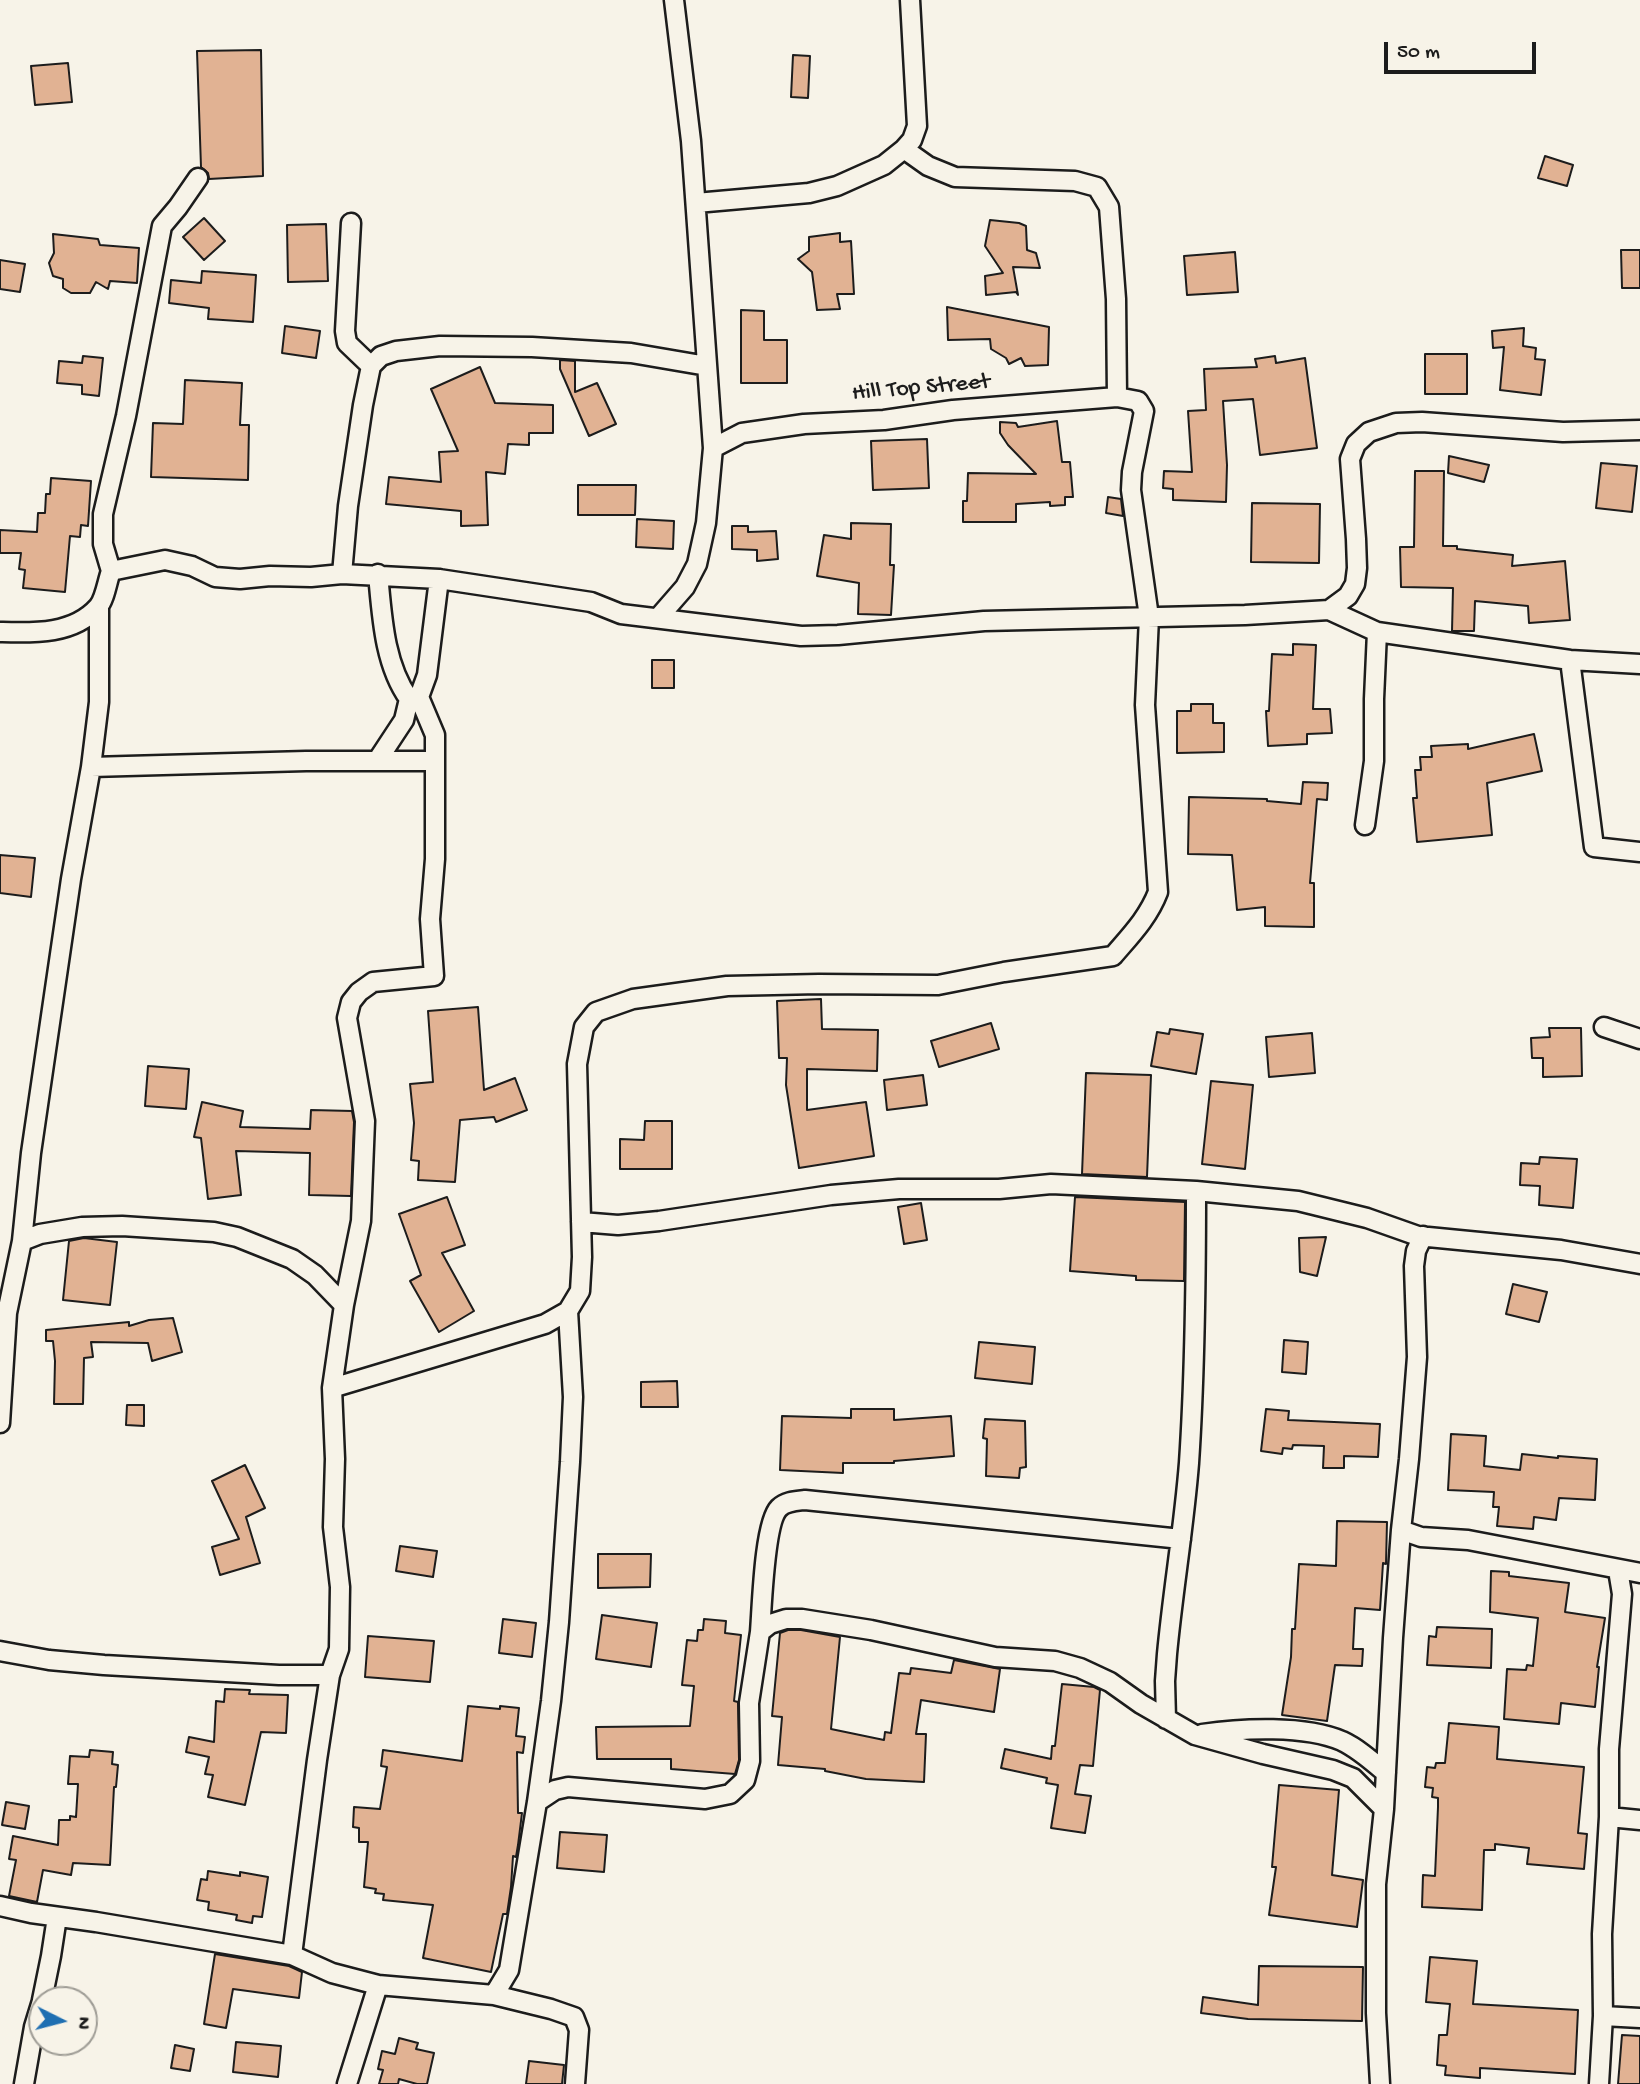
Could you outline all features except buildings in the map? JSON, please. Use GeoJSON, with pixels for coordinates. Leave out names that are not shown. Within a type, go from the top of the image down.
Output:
{"type":"FeatureCollection","features":[{"type":"Feature","properties":{"kind":"street"},"geometry":{"type":"LineString","coordinates":[[658,618],[685,587],[697,564],[706,523],[713,448],[691,141],[674,0]]}},
{"type":"Feature","properties":{"kind":"street"},"geometry":{"type":"LineString","coordinates":[[696,203],[809,193],[837,186],[884,165],[904,149],[918,126],[910,0]]}},
{"type":"Feature","properties":{"kind":"street"},"geometry":{"type":"LineString","coordinates":[[904,149],[928,166],[955,177],[1075,181],[1097,187],[1108,207],[1116,299],[1117,397]]}},
{"type":"Feature","properties":{"kind":"street"},"geometry":{"type":"LineString","coordinates":[[0,1423],[7,1313],[22,1241],[31,1153],[99,702],[99,606],[110,571],[103,544],[103,514],[127,416],[162,226],[198,178]]}},
{"type":"Feature","properties":{"kind":"street"},"geometry":{"type":"LineString","coordinates":[[351,223],[346,343],[371,366]]}},
{"type":"Feature","properties":{"kind":"street"},"geometry":{"type":"LineString","coordinates":[[342,574],[348,506],[363,405],[371,366],[381,356],[396,351],[440,346],[532,347],[631,353],[707,366]]}},
{"type":"Feature","properties":{"kind":"street","name":"Hill Top Street"},"geometry":{"type":"LineString","coordinates":[[713,448],[742,433],[804,424],[884,420],[953,410],[1117,397],[1138,401],[1144,411],[1132,472],[1132,490],[1149,617]]}},
{"type":"Feature","properties":{"kind":"street"},"geometry":{"type":"LineString","coordinates":[[1329,610],[1348,596],[1355,584],[1356,539],[1350,459],[1356,444],[1369,432],[1396,423],[1422,422],[1563,432],[1640,430]]}},
{"type":"Feature","properties":{"kind":"street"},"geometry":{"type":"LineString","coordinates":[[110,571],[165,560],[192,566],[215,577],[228,578],[311,578],[342,574],[378,574],[439,579],[591,602],[621,614],[802,636],[984,621],[1058,621],[1329,610],[1377,632],[1570,660],[1640,664]]}},
{"type":"Feature","properties":{"kind":"street"},"geometry":{"type":"LineString","coordinates":[[292,1955],[330,1675],[339,1648],[340,1587],[333,1527],[335,1459],[332,1388],[344,1305],[361,1221],[365,1121],[347,1018],[351,1002],[373,982],[434,975],[430,919],[435,859],[435,735],[414,698],[398,684],[386,643],[378,574]]}},
{"type":"Feature","properties":{"kind":"street"},"geometry":{"type":"LineString","coordinates":[[377,761],[428,676],[439,579]]}},
{"type":"Feature","properties":{"kind":"street"},"geometry":{"type":"LineString","coordinates":[[685,587],[690,622]]}},
{"type":"Feature","properties":{"kind":"street"},"geometry":{"type":"LineString","coordinates":[[0,632],[43,633],[78,622],[99,606]]}},
{"type":"Feature","properties":{"kind":"street"},"geometry":{"type":"LineString","coordinates":[[332,1388],[545,1324],[568,1311],[580,1291],[578,1064],[584,1027],[596,1012],[633,999],[727,986],[938,985],[1113,956],[1145,919],[1158,892],[1145,705],[1149,617]]}},
{"type":"Feature","properties":{"kind":"street"},"geometry":{"type":"LineString","coordinates":[[1365,825],[1374,761],[1377,632]]}},
{"type":"Feature","properties":{"kind":"street"},"geometry":{"type":"LineString","coordinates":[[1570,660],[1594,847],[1640,852]]}},
{"type":"Feature","properties":{"kind":"street"},"geometry":{"type":"LineString","coordinates":[[91,767],[435,761]]}},
{"type":"Feature","properties":{"kind":"street"},"geometry":{"type":"LineString","coordinates":[[1604,1027],[1640,1039]]}},
{"type":"Feature","properties":{"kind":"street"},"geometry":{"type":"LineString","coordinates":[[581,1222],[618,1225],[659,1221],[831,1195],[899,1189],[999,1189],[1051,1184],[1196,1191],[1298,1201],[1338,1209],[1423,1236],[1561,1250],[1640,1264]]}},
{"type":"Feature","properties":{"kind":"street"},"geometry":{"type":"LineString","coordinates":[[1166,1719],[1167,1654],[1189,1466],[1196,1329],[1196,1191]]}},
{"type":"Feature","properties":{"kind":"street"},"geometry":{"type":"LineString","coordinates":[[22,1241],[40,1234],[82,1227],[122,1226],[214,1232],[237,1237],[292,1259],[315,1275],[344,1305]]}},
{"type":"Feature","properties":{"kind":"street"},"geometry":{"type":"LineString","coordinates":[[1380,2084],[1376,2013],[1376,1884],[1384,1809],[1401,1530],[1417,1357],[1414,1266],[1416,1251],[1423,1236]]}},
{"type":"Feature","properties":{"kind":"street"},"geometry":{"type":"LineString","coordinates":[[494,1995],[509,1970],[551,1701],[559,1622],[573,1397],[568,1311]]}},
{"type":"Feature","properties":{"kind":"street"},"geometry":{"type":"LineString","coordinates":[[537,1802],[555,1790],[568,1787],[705,1799],[730,1794],[745,1780],[750,1761],[749,1703],[760,1632],[771,1525],[779,1508],[789,1502],[805,1500],[1181,1539]]}},
{"type":"Feature","properties":{"kind":"street"},"geometry":{"type":"LineString","coordinates":[[1401,1530],[1421,1536],[1468,1540],[1640,1573]]}},
{"type":"Feature","properties":{"kind":"street"},"geometry":{"type":"LineString","coordinates":[[1599,2084],[1609,1749],[1622,1594],[1618,1570]]}},
{"type":"Feature","properties":{"kind":"street"},"geometry":{"type":"LineString","coordinates":[[760,1632],[770,1624],[786,1619],[803,1619],[871,1629],[995,1657],[1055,1661],[1080,1668],[1110,1682],[1195,1735],[1333,1770],[1353,1778],[1384,1809]]}},
{"type":"Feature","properties":{"kind":"street"},"geometry":{"type":"LineString","coordinates":[[0,1651],[49,1660],[104,1665],[279,1675],[330,1675]]}},
{"type":"Feature","properties":{"kind":"street"},"geometry":{"type":"LineString","coordinates":[[1195,1735],[1246,1730],[1324,1735],[1363,1754],[1386,1773]]}},
{"type":"Feature","properties":{"kind":"street"},"geometry":{"type":"LineString","coordinates":[[1609,1817],[1640,1820]]}},
{"type":"Feature","properties":{"kind":"street"},"geometry":{"type":"LineString","coordinates":[[0,1906],[292,1955],[332,1973],[378,1985],[494,1995],[551,2009],[574,2017],[579,2030],[575,2084]]}},
{"type":"Feature","properties":{"kind":"street"},"geometry":{"type":"LineString","coordinates":[[45,1986],[57,1917]]}},
{"type":"Feature","properties":{"kind":"street"},"geometry":{"type":"LineString","coordinates":[[347,2084],[378,1985]]}},
{"type":"Feature","properties":{"kind":"street"},"geometry":{"type":"LineString","coordinates":[[1603,2016],[1640,2018]]}},
{"type":"Feature","properties":{"kind":"street"},"geometry":{"type":"LineString","coordinates":[[24,2084],[29,2056]]}}]}
